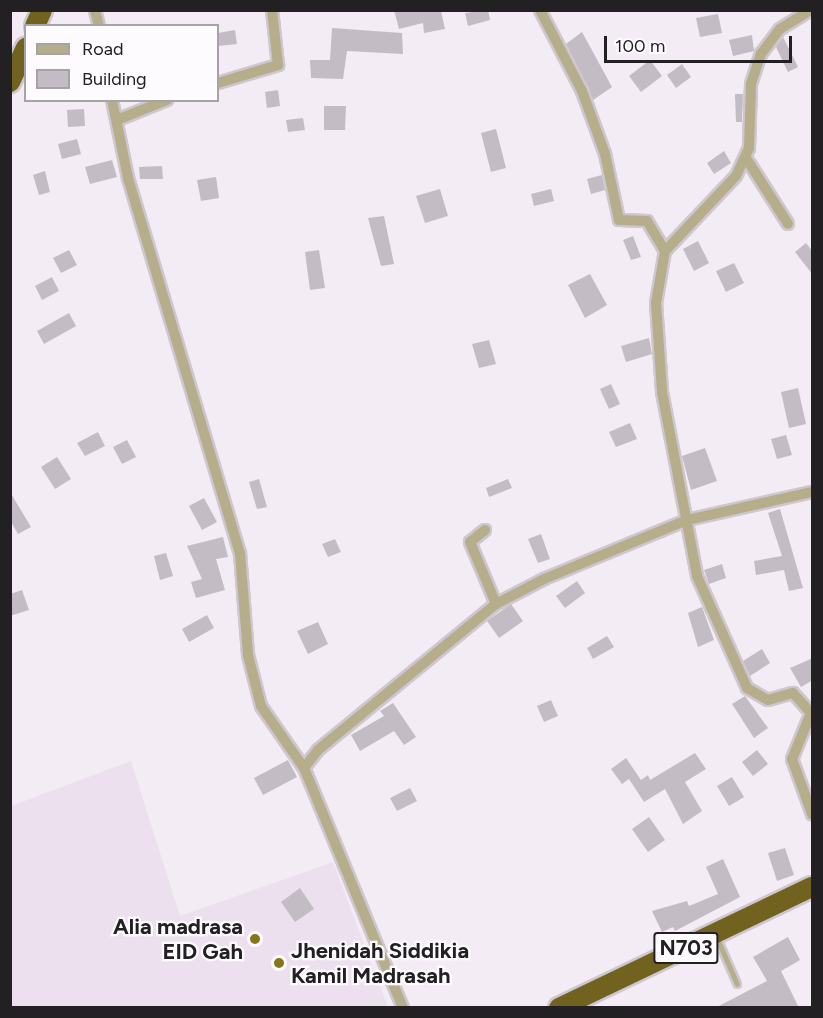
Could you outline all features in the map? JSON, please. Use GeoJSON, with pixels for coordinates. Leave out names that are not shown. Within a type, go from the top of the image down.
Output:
{"type":"FeatureCollection","features":[{"type":"Feature","properties":{"kind":"highway"},"geometry":{"type":"LineString","coordinates":[[36,24],[42,10]]}},
{"type":"Feature","properties":{"kind":"highway"},"geometry":{"type":"LineString","coordinates":[[10,82],[24,52]]}},
{"type":"Feature","properties":{"kind":"highway","name":"N703"},"geometry":{"type":"LineString","coordinates":[[559,1008],[813,887]]}},
{"type":"Feature","properties":{"kind":"street"},"geometry":{"type":"LineString","coordinates":[[219,83],[278,65],[272,10]]}},
{"type":"Feature","properties":{"kind":"street"},"geometry":{"type":"LineString","coordinates":[[540,10],[582,91],[610,169],[619,220],[647,221],[665,251]]}},
{"type":"Feature","properties":{"kind":"street"},"geometry":{"type":"LineString","coordinates":[[811,10],[780,29],[761,54],[752,84],[746,158],[736,176],[665,251],[656,303],[662,392],[697,576],[747,688],[768,700],[793,693],[811,712],[792,759],[813,814]]}},
{"type":"Feature","properties":{"kind":"street"},"geometry":{"type":"LineString","coordinates":[[112,102],[128,178],[240,553],[248,655],[261,706],[304,768],[403,1008]]}},
{"type":"Feature","properties":{"kind":"street"},"geometry":{"type":"LineString","coordinates":[[117,120],[162,102]]}},
{"type":"Feature","properties":{"kind":"street"},"geometry":{"type":"LineString","coordinates":[[746,158],[788,224]]}},
{"type":"Feature","properties":{"kind":"street"},"geometry":{"type":"LineString","coordinates":[[304,768],[336,732],[496,604],[687,520],[813,492]]}},
{"type":"Feature","properties":{"kind":"street"},"geometry":{"type":"LineString","coordinates":[[485,530],[470,542],[496,604]]}},
{"type":"Feature","properties":{"kind":"lane"},"geometry":{"type":"LineString","coordinates":[[715,934],[737,984]]}},
{"type":"Feature","properties":{"kind":"shaded area"},"geometry":{"type":"Polygon","coordinates":[[[131,761],[180,916],[333,862],[388,1007],[11,1008],[11,806],[131,761]]]}},
{"type":"Feature","properties":{"kind":"building"},"geometry":{"type":"Polygon","coordinates":[[[394,10],[441,11],[445,29],[424,33],[423,23],[399,29],[394,10]]]}},
{"type":"Feature","properties":{"kind":"building"},"geometry":{"type":"Polygon","coordinates":[[[488,10],[490,20],[468,26],[465,13],[488,10]]]}},
{"type":"Feature","properties":{"kind":"building"},"geometry":{"type":"Polygon","coordinates":[[[718,14],[722,33],[700,37],[696,18],[718,14]]]}},
{"type":"Feature","properties":{"kind":"building"},"geometry":{"type":"Polygon","coordinates":[[[332,28],[402,33],[403,54],[347,51],[343,79],[311,78],[310,60],[330,60],[332,28]]]}},
{"type":"Feature","properties":{"kind":"building"},"geometry":{"type":"Polygon","coordinates":[[[235,30],[237,44],[219,46],[219,33],[235,30]]]}},
{"type":"Feature","properties":{"kind":"building"},"geometry":{"type":"Polygon","coordinates":[[[582,32],[612,87],[593,100],[566,44],[582,32]]]}},
{"type":"Feature","properties":{"kind":"building"},"geometry":{"type":"Polygon","coordinates":[[[752,35],[754,51],[733,56],[729,40],[752,35]]]}},
{"type":"Feature","properties":{"kind":"building"},"geometry":{"type":"Polygon","coordinates":[[[783,37],[798,67],[788,72],[776,47],[783,37]]]}},
{"type":"Feature","properties":{"kind":"building"},"geometry":{"type":"Polygon","coordinates":[[[650,60],[662,76],[641,92],[629,76],[650,60]]]}},
{"type":"Feature","properties":{"kind":"building"},"geometry":{"type":"Polygon","coordinates":[[[682,64],[691,77],[676,88],[667,75],[682,64]]]}},
{"type":"Feature","properties":{"kind":"building"},"geometry":{"type":"Polygon","coordinates":[[[278,90],[280,106],[267,108],[265,92],[278,90]]]}},
{"type":"Feature","properties":{"kind":"building"},"geometry":{"type":"Polygon","coordinates":[[[735,94],[743,94],[742,122],[736,122],[735,94]]]}},
{"type":"Feature","properties":{"kind":"building"},"geometry":{"type":"Polygon","coordinates":[[[324,106],[346,106],[345,130],[324,130],[324,106]]]}},
{"type":"Feature","properties":{"kind":"building"},"geometry":{"type":"Polygon","coordinates":[[[84,109],[85,126],[68,127],[67,110],[84,109]]]}},
{"type":"Feature","properties":{"kind":"building"},"geometry":{"type":"Polygon","coordinates":[[[303,118],[305,130],[288,132],[286,120],[303,118]]]}},
{"type":"Feature","properties":{"kind":"building"},"geometry":{"type":"Polygon","coordinates":[[[496,129],[506,168],[491,172],[481,133],[496,129]]]}},
{"type":"Feature","properties":{"kind":"building"},"geometry":{"type":"Polygon","coordinates":[[[77,139],[81,154],[62,159],[58,144],[77,139]]]}},
{"type":"Feature","properties":{"kind":"building"},"geometry":{"type":"Polygon","coordinates":[[[724,151],[731,163],[714,174],[707,163],[724,151]]]}},
{"type":"Feature","properties":{"kind":"building"},"geometry":{"type":"Polygon","coordinates":[[[112,160],[117,177],[90,184],[85,167],[112,160]]]}},
{"type":"Feature","properties":{"kind":"building"},"geometry":{"type":"Polygon","coordinates":[[[162,166],[163,179],[140,179],[139,167],[162,166]]]}},
{"type":"Feature","properties":{"kind":"building"},"geometry":{"type":"Polygon","coordinates":[[[45,171],[50,192],[39,195],[33,175],[45,171]]]}},
{"type":"Feature","properties":{"kind":"building"},"geometry":{"type":"Polygon","coordinates":[[[602,175],[605,190],[591,194],[587,179],[602,175]]]}},
{"type":"Feature","properties":{"kind":"building"},"geometry":{"type":"Polygon","coordinates":[[[216,177],[219,198],[201,201],[197,180],[216,177]]]}},
{"type":"Feature","properties":{"kind":"building"},"geometry":{"type":"Polygon","coordinates":[[[440,189],[448,216],[425,223],[416,196],[440,189]]]}},
{"type":"Feature","properties":{"kind":"building"},"geometry":{"type":"Polygon","coordinates":[[[551,189],[554,201],[534,206],[531,194],[551,189]]]}},
{"type":"Feature","properties":{"kind":"building"},"geometry":{"type":"Polygon","coordinates":[[[384,216],[394,264],[381,266],[368,218],[384,216]]]}},
{"type":"Feature","properties":{"kind":"building"},"geometry":{"type":"Polygon","coordinates":[[[633,236],[641,257],[631,260],[623,240],[633,236]]]}},
{"type":"Feature","properties":{"kind":"building"},"geometry":{"type":"Polygon","coordinates":[[[698,241],[709,263],[694,271],[683,249],[698,241]]]}},
{"type":"Feature","properties":{"kind":"building"},"geometry":{"type":"Polygon","coordinates":[[[806,243],[813,252],[813,275],[795,252],[806,243]]]}},
{"type":"Feature","properties":{"kind":"building"},"geometry":{"type":"Polygon","coordinates":[[[69,250],[77,265],[61,273],[53,258],[69,250]]]}},
{"type":"Feature","properties":{"kind":"building"},"geometry":{"type":"Polygon","coordinates":[[[319,250],[325,288],[310,290],[305,252],[319,250]]]}},
{"type":"Feature","properties":{"kind":"building"},"geometry":{"type":"Polygon","coordinates":[[[734,263],[744,283],[726,292],[716,271],[734,263]]]}},
{"type":"Feature","properties":{"kind":"building"},"geometry":{"type":"Polygon","coordinates":[[[590,274],[607,305],[585,318],[568,285],[590,274]]]}},
{"type":"Feature","properties":{"kind":"building"},"geometry":{"type":"Polygon","coordinates":[[[52,277],[59,291],[42,300],[35,286],[52,277]]]}},
{"type":"Feature","properties":{"kind":"building"},"geometry":{"type":"Polygon","coordinates":[[[69,313],[76,326],[44,344],[37,331],[69,313]]]}},
{"type":"Feature","properties":{"kind":"building"},"geometry":{"type":"Polygon","coordinates":[[[649,338],[652,354],[626,362],[621,346],[649,338]]]}},
{"type":"Feature","properties":{"kind":"building"},"geometry":{"type":"Polygon","coordinates":[[[489,340],[496,364],[479,368],[472,344],[489,340]]]}},
{"type":"Feature","properties":{"kind":"building"},"geometry":{"type":"Polygon","coordinates":[[[611,384],[620,404],[609,409],[600,389],[611,384]]]}},
{"type":"Feature","properties":{"kind":"building"},"geometry":{"type":"Polygon","coordinates":[[[798,388],[806,424],[789,428],[781,392],[798,388]]]}},
{"type":"Feature","properties":{"kind":"building"},"geometry":{"type":"Polygon","coordinates":[[[630,423],[637,439],[616,447],[609,432],[630,423]]]}},
{"type":"Feature","properties":{"kind":"building"},"geometry":{"type":"Polygon","coordinates":[[[98,432],[105,446],[85,456],[77,443],[98,432]]]}},
{"type":"Feature","properties":{"kind":"building"},"geometry":{"type":"Polygon","coordinates":[[[786,435],[792,455],[777,459],[771,439],[786,435]]]}},
{"type":"Feature","properties":{"kind":"building"},"geometry":{"type":"Polygon","coordinates":[[[127,440],[136,457],[122,464],[113,447],[127,440]]]}},
{"type":"Feature","properties":{"kind":"building"},"geometry":{"type":"Polygon","coordinates":[[[705,448],[717,481],[691,490],[682,456],[705,448]]]}},
{"type":"Feature","properties":{"kind":"building"},"geometry":{"type":"Polygon","coordinates":[[[57,457],[71,479],[55,489],[41,467],[57,457]]]}},
{"type":"Feature","properties":{"kind":"building"},"geometry":{"type":"Polygon","coordinates":[[[259,479],[267,507],[257,509],[249,482],[259,479]]]}},
{"type":"Feature","properties":{"kind":"building"},"geometry":{"type":"Polygon","coordinates":[[[508,479],[512,488],[489,497],[486,488],[508,479]]]}},
{"type":"Feature","properties":{"kind":"building"},"geometry":{"type":"Polygon","coordinates":[[[10,492],[31,527],[18,534],[10,520],[10,492]]]}},
{"type":"Feature","properties":{"kind":"building"},"geometry":{"type":"Polygon","coordinates":[[[204,498],[217,522],[202,530],[189,506],[204,498]]]}},
{"type":"Feature","properties":{"kind":"building"},"geometry":{"type":"Polygon","coordinates":[[[780,509],[803,588],[789,591],[784,570],[756,575],[754,561],[782,556],[768,513],[780,509]]]}},
{"type":"Feature","properties":{"kind":"building"},"geometry":{"type":"Polygon","coordinates":[[[541,534],[550,559],[538,563],[528,539],[541,534]]]}},
{"type":"Feature","properties":{"kind":"building"},"geometry":{"type":"Polygon","coordinates":[[[223,537],[228,557],[216,559],[225,590],[196,598],[191,582],[202,579],[187,546],[223,537]]]}},
{"type":"Feature","properties":{"kind":"building"},"geometry":{"type":"Polygon","coordinates":[[[335,539],[341,552],[328,557],[322,544],[335,539]]]}},
{"type":"Feature","properties":{"kind":"building"},"geometry":{"type":"Polygon","coordinates":[[[166,553],[173,576],[160,580],[154,556],[166,553]]]}},
{"type":"Feature","properties":{"kind":"building"},"geometry":{"type":"Polygon","coordinates":[[[722,564],[726,578],[709,584],[704,570],[722,564]]]}},
{"type":"Feature","properties":{"kind":"building"},"geometry":{"type":"Polygon","coordinates":[[[577,581],[585,593],[565,608],[556,596],[577,581]]]}},
{"type":"Feature","properties":{"kind":"building"},"geometry":{"type":"Polygon","coordinates":[[[22,590],[29,610],[10,616],[10,594],[22,590]]]}},
{"type":"Feature","properties":{"kind":"building"},"geometry":{"type":"Polygon","coordinates":[[[511,604],[523,621],[499,638],[487,621],[511,604]]]}},
{"type":"Feature","properties":{"kind":"building"},"geometry":{"type":"Polygon","coordinates":[[[702,607],[714,640],[698,647],[688,613],[702,607]]]}},
{"type":"Feature","properties":{"kind":"building"},"geometry":{"type":"Polygon","coordinates":[[[207,615],[214,628],[189,642],[182,629],[207,615]]]}},
{"type":"Feature","properties":{"kind":"building"},"geometry":{"type":"Polygon","coordinates":[[[318,622],[328,644],[308,654],[297,631],[318,622]]]}},
{"type":"Feature","properties":{"kind":"building"},"geometry":{"type":"Polygon","coordinates":[[[607,636],[614,647],[593,659],[587,648],[607,636]]]}},
{"type":"Feature","properties":{"kind":"building"},"geometry":{"type":"Polygon","coordinates":[[[762,649],[770,663],[750,676],[743,661],[762,649]]]}},
{"type":"Feature","properties":{"kind":"building"},"geometry":{"type":"Polygon","coordinates":[[[813,658],[813,680],[801,687],[790,668],[813,658]]]}},
{"type":"Feature","properties":{"kind":"building"},"geometry":{"type":"Polygon","coordinates":[[[745,696],[768,728],[754,738],[732,704],[745,696]]]}},
{"type":"Feature","properties":{"kind":"building"},"geometry":{"type":"Polygon","coordinates":[[[551,700],[558,716],[544,722],[537,706],[551,700]]]}},
{"type":"Feature","properties":{"kind":"building"},"geometry":{"type":"Polygon","coordinates":[[[393,703],[416,737],[404,745],[394,731],[360,751],[351,735],[384,716],[380,711],[393,703]]]}},
{"type":"Feature","properties":{"kind":"building"},"geometry":{"type":"Polygon","coordinates":[[[757,750],[768,764],[753,776],[742,762],[757,750]]]}},
{"type":"Feature","properties":{"kind":"building"},"geometry":{"type":"Polygon","coordinates":[[[695,753],[706,769],[685,782],[702,811],[683,824],[665,789],[644,802],[629,779],[622,784],[611,769],[626,758],[641,780],[648,775],[650,780],[695,753]]]}},
{"type":"Feature","properties":{"kind":"building"},"geometry":{"type":"Polygon","coordinates":[[[288,760],[297,777],[263,795],[254,778],[288,760]]]}},
{"type":"Feature","properties":{"kind":"building"},"geometry":{"type":"Polygon","coordinates":[[[732,777],[744,797],[729,806],[717,786],[732,777]]]}},
{"type":"Feature","properties":{"kind":"building"},"geometry":{"type":"Polygon","coordinates":[[[410,788],[417,801],[397,811],[390,798],[410,788]]]}},
{"type":"Feature","properties":{"kind":"building"},"geometry":{"type":"Polygon","coordinates":[[[649,817],[665,840],[648,852],[632,829],[649,817]]]}},
{"type":"Feature","properties":{"kind":"building"},"geometry":{"type":"Polygon","coordinates":[[[785,848],[794,875],[777,881],[768,853],[785,848]]]}},
{"type":"Feature","properties":{"kind":"building"},"geometry":{"type":"Polygon","coordinates":[[[723,859],[740,897],[675,931],[673,927],[662,932],[652,911],[687,901],[689,906],[718,894],[706,867],[723,859]]]}},
{"type":"Feature","properties":{"kind":"building"},"geometry":{"type":"Polygon","coordinates":[[[300,888],[314,909],[295,922],[281,902],[300,888]]]}},
{"type":"Feature","properties":{"kind":"building"},"geometry":{"type":"Polygon","coordinates":[[[788,937],[800,960],[781,971],[799,1008],[715,1008],[767,981],[753,957],[788,937]]]}},
{"type":"Feature","properties":{"kind":"place","name":"Alia madrasa EID Gah"},"geometry":{"type":"Point","coordinates":[255,939]}},
{"type":"Feature","properties":{"kind":"place","name":"Jhenidah Siddikia Kamil Madrasah"},"geometry":{"type":"Point","coordinates":[279,963]}}]}
